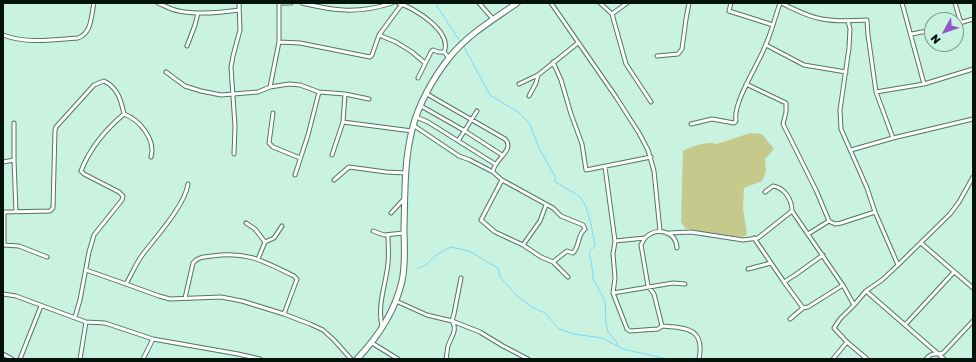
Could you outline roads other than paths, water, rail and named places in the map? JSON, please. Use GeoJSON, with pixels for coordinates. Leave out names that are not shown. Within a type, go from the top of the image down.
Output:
{"type":"FeatureCollection","features":[{"type":"Feature","properties":{"kind":"main road"},"geometry":{"type":"LineString","coordinates":[[357,359],[372,343],[382,328],[396,301],[402,280],[404,263],[406,173],[412,131],[420,106],[449,58],[459,47],[493,19],[517,3]]}},
{"type":"Feature","properties":{"kind":"street"},"geometry":{"type":"LineString","coordinates":[[3,35],[14,39],[38,41],[78,38],[86,34],[89,29],[94,3]]}},
{"type":"Feature","properties":{"kind":"street"},"geometry":{"type":"LineString","coordinates":[[158,3],[178,11],[198,13],[214,14],[239,10]]}},
{"type":"Feature","properties":{"kind":"street"},"geometry":{"type":"LineString","coordinates":[[234,154],[235,126],[231,67],[240,30],[239,3]]}},
{"type":"Feature","properties":{"kind":"street"},"geometry":{"type":"LineString","coordinates":[[270,87],[278,42],[279,3],[292,3]]}},
{"type":"Feature","properties":{"kind":"street"},"geometry":{"type":"LineString","coordinates":[[302,3],[330,10],[357,11],[378,8],[392,3]]}},
{"type":"Feature","properties":{"kind":"street"},"geometry":{"type":"LineString","coordinates":[[398,3],[430,21],[444,36],[446,47],[444,52]]}},
{"type":"Feature","properties":{"kind":"street"},"geometry":{"type":"LineString","coordinates":[[479,3],[493,19]]}},
{"type":"Feature","properties":{"kind":"street"},"geometry":{"type":"LineString","coordinates":[[551,3],[640,133],[651,157],[654,171],[660,231]]}},
{"type":"Feature","properties":{"kind":"street"},"geometry":{"type":"LineString","coordinates":[[600,3],[612,14],[626,64],[650,102]]}},
{"type":"Feature","properties":{"kind":"street"},"geometry":{"type":"LineString","coordinates":[[612,14],[627,3]]}},
{"type":"Feature","properties":{"kind":"street"},"geometry":{"type":"LineString","coordinates":[[657,56],[678,54],[682,49],[689,3]]}},
{"type":"Feature","properties":{"kind":"street"},"geometry":{"type":"LineString","coordinates":[[731,3],[730,11],[773,25]]}},
{"type":"Feature","properties":{"kind":"street"},"geometry":{"type":"LineString","coordinates":[[691,124],[712,119],[734,123],[736,121],[735,118],[740,100],[746,84],[766,45],[780,3],[822,20],[867,20],[876,92],[893,138]]}},
{"type":"Feature","properties":{"kind":"street"},"geometry":{"type":"LineString","coordinates":[[902,3],[912,34],[924,84]]}},
{"type":"Feature","properties":{"kind":"street"},"geometry":{"type":"LineString","coordinates":[[278,42],[300,43],[370,58],[379,35],[402,4]]}},
{"type":"Feature","properties":{"kind":"street"},"geometry":{"type":"LineString","coordinates":[[187,46],[198,13]]}},
{"type":"Feature","properties":{"kind":"street"},"geometry":{"type":"LineString","coordinates":[[848,21],[850,38],[840,110],[841,129],[898,265]]}},
{"type":"Feature","properties":{"kind":"street"},"geometry":{"type":"LineString","coordinates":[[912,34],[924,32]]}},
{"type":"Feature","properties":{"kind":"street"},"geometry":{"type":"LineString","coordinates":[[379,35],[396,42],[412,52],[425,63]]}},
{"type":"Feature","properties":{"kind":"street"},"geometry":{"type":"LineString","coordinates":[[519,84],[538,75],[578,43]]}},
{"type":"Feature","properties":{"kind":"street"},"geometry":{"type":"LineString","coordinates":[[766,45],[804,65],[846,72]]}},
{"type":"Feature","properties":{"kind":"street"},"geometry":{"type":"LineString","coordinates":[[418,78],[425,63],[434,50],[444,52]]}},
{"type":"Feature","properties":{"kind":"street"},"geometry":{"type":"LineString","coordinates":[[444,52],[449,58]]}},
{"type":"Feature","properties":{"kind":"street"},"geometry":{"type":"LineString","coordinates":[[553,62],[561,80],[582,144],[586,170],[651,157]]}},
{"type":"Feature","properties":{"kind":"street"},"geometry":{"type":"LineString","coordinates":[[876,92],[924,84],[973,69]]}},
{"type":"Feature","properties":{"kind":"street"},"geometry":{"type":"LineString","coordinates":[[166,72],[186,86],[200,91],[221,95],[258,92],[270,87],[282,85],[300,85],[319,92],[344,94],[369,99]]}},
{"type":"Feature","properties":{"kind":"street"},"geometry":{"type":"LineString","coordinates":[[529,96],[536,83],[538,75]]}},
{"type":"Feature","properties":{"kind":"street"},"geometry":{"type":"LineString","coordinates":[[47,257],[19,246],[3,245],[3,212],[50,211],[53,208],[56,127],[94,85],[104,81],[111,84],[118,93],[124,114],[138,123],[149,137],[152,146],[151,157]]}},
{"type":"Feature","properties":{"kind":"street"},"geometry":{"type":"LineString","coordinates":[[746,84],[786,103],[786,112],[783,124],[816,190],[829,221],[835,224],[841,223],[875,212]]}},
{"type":"Feature","properties":{"kind":"street"},"geometry":{"type":"LineString","coordinates":[[295,175],[308,135],[319,92]]}},
{"type":"Feature","properties":{"kind":"street"},"geometry":{"type":"LineString","coordinates":[[332,155],[343,122],[344,94]]}},
{"type":"Feature","properties":{"kind":"street"},"geometry":{"type":"LineString","coordinates":[[427,94],[508,142],[509,145],[495,164],[493,172]]}},
{"type":"Feature","properties":{"kind":"street"},"geometry":{"type":"LineString","coordinates":[[420,106],[465,131],[502,155]]}},
{"type":"Feature","properties":{"kind":"street"},"geometry":{"type":"LineString","coordinates":[[458,141],[477,111]]}},
{"type":"Feature","properties":{"kind":"street"},"geometry":{"type":"LineString","coordinates":[[273,113],[269,143],[273,147],[300,158]]}},
{"type":"Feature","properties":{"kind":"street"},"geometry":{"type":"LineString","coordinates":[[75,317],[94,235],[122,200],[123,196],[119,192],[81,171],[97,141],[110,126],[124,114]]}},
{"type":"Feature","properties":{"kind":"street"},"geometry":{"type":"LineString","coordinates":[[416,117],[428,122],[495,164]]}},
{"type":"Feature","properties":{"kind":"street"},"geometry":{"type":"LineString","coordinates":[[851,150],[893,138],[973,119]]}},
{"type":"Feature","properties":{"kind":"street"},"geometry":{"type":"LineString","coordinates":[[343,122],[412,131]]}},
{"type":"Feature","properties":{"kind":"street"},"geometry":{"type":"LineString","coordinates":[[14,124],[16,211]]}},
{"type":"Feature","properties":{"kind":"street"},"geometry":{"type":"LineString","coordinates":[[414,125],[459,156],[493,172],[502,180],[553,208],[561,216],[585,227],[581,232],[576,250],[573,253],[567,251],[553,262]]}},
{"type":"Feature","properties":{"kind":"street"},"geometry":{"type":"LineString","coordinates":[[3,162],[14,160]]}},
{"type":"Feature","properties":{"kind":"street"},"geometry":{"type":"LineString","coordinates":[[334,180],[349,167],[406,173]]}},
{"type":"Feature","properties":{"kind":"street"},"geometry":{"type":"LineString","coordinates":[[605,167],[615,241],[613,254],[615,278],[613,293],[627,329],[630,331],[658,329],[662,326],[692,330],[698,338],[701,348],[699,359]]}},
{"type":"Feature","properties":{"kind":"street"},"geometry":{"type":"LineString","coordinates":[[867,359],[847,342],[834,328],[840,319],[854,306],[866,291],[882,280],[950,214],[959,202],[973,177]]}},
{"type":"Feature","properties":{"kind":"street"},"geometry":{"type":"LineString","coordinates":[[502,180],[481,220],[495,232],[523,245],[553,262],[568,277]]}},
{"type":"Feature","properties":{"kind":"street"},"geometry":{"type":"LineString","coordinates":[[126,284],[142,255],[188,190],[188,184]]}},
{"type":"Feature","properties":{"kind":"street"},"geometry":{"type":"LineString","coordinates":[[765,192],[773,186],[778,186],[789,198],[792,211],[843,285],[854,306]]}},
{"type":"Feature","properties":{"kind":"street"},"geometry":{"type":"LineString","coordinates":[[392,213],[405,198]]}},
{"type":"Feature","properties":{"kind":"street"},"geometry":{"type":"LineString","coordinates":[[523,245],[540,221],[546,205]]}},
{"type":"Feature","properties":{"kind":"street"},"geometry":{"type":"LineString","coordinates":[[615,241],[645,238],[660,231],[669,233],[691,232],[743,240],[758,238],[792,211]]}},
{"type":"Feature","properties":{"kind":"street"},"geometry":{"type":"LineString","coordinates":[[808,234],[829,221]]}},
{"type":"Feature","properties":{"kind":"street"},"geometry":{"type":"LineString","coordinates":[[246,223],[255,229],[265,242]]}},
{"type":"Feature","properties":{"kind":"street"},"geometry":{"type":"LineString","coordinates":[[258,259],[265,242],[274,238],[282,226]]}},
{"type":"Feature","properties":{"kind":"street"},"geometry":{"type":"LineString","coordinates":[[373,231],[384,236],[404,233]]}},
{"type":"Feature","properties":{"kind":"street"},"geometry":{"type":"LineString","coordinates":[[669,233],[674,239],[677,248]]}},
{"type":"Feature","properties":{"kind":"street"},"geometry":{"type":"LineString","coordinates":[[382,328],[380,317],[388,263],[388,235]]}},
{"type":"Feature","properties":{"kind":"street"},"geometry":{"type":"LineString","coordinates":[[645,238],[641,245],[649,287],[654,294],[662,326]]}},
{"type":"Feature","properties":{"kind":"street"},"geometry":{"type":"LineString","coordinates":[[754,238],[803,308]]}},
{"type":"Feature","properties":{"kind":"street"},"geometry":{"type":"LineString","coordinates":[[921,243],[973,288]]}},
{"type":"Feature","properties":{"kind":"street"},"geometry":{"type":"LineString","coordinates":[[185,298],[193,263],[197,259],[228,254],[247,256],[258,259],[294,276],[297,279],[284,314]]}},
{"type":"Feature","properties":{"kind":"street"},"geometry":{"type":"LineString","coordinates":[[784,282],[823,255]]}},
{"type":"Feature","properties":{"kind":"street"},"geometry":{"type":"LineString","coordinates":[[748,269],[771,263]]}},
{"type":"Feature","properties":{"kind":"street"},"geometry":{"type":"LineString","coordinates":[[86,270],[170,299],[221,297],[242,301],[284,314],[323,330],[351,359]]}},
{"type":"Feature","properties":{"kind":"street"},"geometry":{"type":"LineString","coordinates":[[905,325],[954,272]]}},
{"type":"Feature","properties":{"kind":"street"},"geometry":{"type":"LineString","coordinates":[[446,359],[448,345],[454,332],[454,325],[452,321],[461,278]]}},
{"type":"Feature","properties":{"kind":"street"},"geometry":{"type":"LineString","coordinates":[[613,293],[673,283],[685,284]]}},
{"type":"Feature","properties":{"kind":"street"},"geometry":{"type":"LineString","coordinates":[[790,319],[803,308],[808,307],[843,285]]}},
{"type":"Feature","properties":{"kind":"street"},"geometry":{"type":"LineString","coordinates":[[866,291],[936,354],[944,359]]}},
{"type":"Feature","properties":{"kind":"street"},"geometry":{"type":"LineString","coordinates":[[3,294],[16,296],[86,322],[105,323],[153,338],[260,359]]}},
{"type":"Feature","properties":{"kind":"street"},"geometry":{"type":"LineString","coordinates":[[396,301],[428,315],[452,321],[480,332],[528,359]]}},
{"type":"Feature","properties":{"kind":"street"},"geometry":{"type":"LineString","coordinates":[[20,359],[41,306]]}},
{"type":"Feature","properties":{"kind":"street"},"geometry":{"type":"LineString","coordinates":[[926,359],[930,355],[943,353],[973,321]]}},
{"type":"Feature","properties":{"kind":"street"},"geometry":{"type":"LineString","coordinates":[[80,359],[86,322]]}},
{"type":"Feature","properties":{"kind":"street"},"geometry":{"type":"LineString","coordinates":[[143,359],[153,338]]}},
{"type":"Feature","properties":{"kind":"street"},"geometry":{"type":"LineString","coordinates":[[833,359],[847,342]]}},
{"type":"Feature","properties":{"kind":"street"},"geometry":{"type":"LineString","coordinates":[[372,343],[398,359]]}},
{"type":"Feature","properties":{"kind":"street"},"geometry":{"type":"LineString","coordinates":[[3,354],[12,359]]}},
{"type":"Feature","properties":{"kind":"waterway"},"geometry":{"type":"LineString","coordinates":[[435,3],[461,43]]}},
{"type":"Feature","properties":{"kind":"waterway"},"geometry":{"type":"LineString","coordinates":[[463,45],[490,95],[518,112],[529,123],[540,150],[556,178],[554,181],[581,198],[584,203],[587,209],[595,246],[589,252],[593,279],[605,301],[606,324],[608,332],[616,341],[618,346]]}},
{"type":"Feature","properties":{"kind":"waterway"},"geometry":{"type":"LineString","coordinates":[[417,269],[426,265],[435,256],[450,247],[469,251],[498,268],[500,277],[517,296],[532,307],[545,313],[559,329],[574,334],[602,338],[623,349],[667,359]]}}]}
